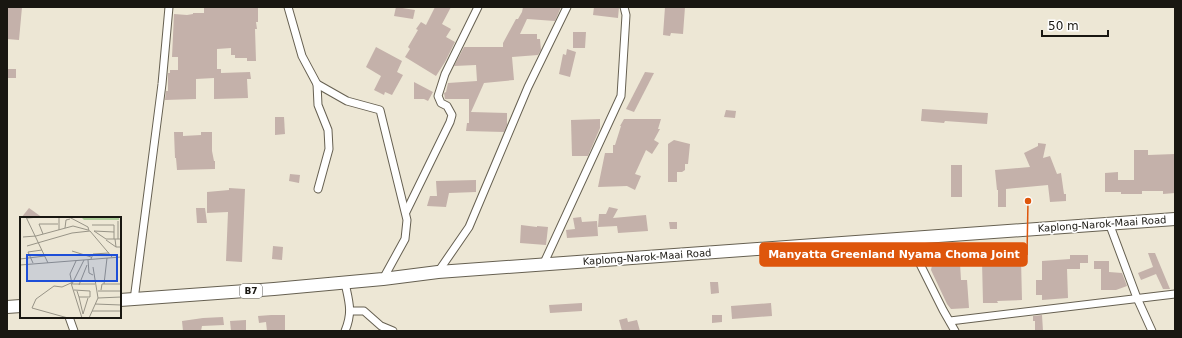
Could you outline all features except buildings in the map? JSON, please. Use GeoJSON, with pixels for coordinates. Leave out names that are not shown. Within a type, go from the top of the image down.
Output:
{"type":"FeatureCollection","features":[{"type":"Feature","properties":{"kind":"highway","name":"Kaplong-Narok-Maai Road"},"geometry":{"type":"LineString","coordinates":[[121,300],[383,279],[438,272],[1175,219]]}},
{"type":"Feature","properties":{"kind":"highway"},"geometry":{"type":"LineString","coordinates":[[7,307],[20,306]]}},
{"type":"Feature","properties":{"kind":"street"},"geometry":{"type":"LineString","coordinates":[[134,300],[162,84],[169,7]]}},
{"type":"Feature","properties":{"kind":"street"},"geometry":{"type":"LineString","coordinates":[[288,7],[302,56],[317,84],[318,105],[328,130],[329,149],[318,189]]}},
{"type":"Feature","properties":{"kind":"street"},"geometry":{"type":"LineString","coordinates":[[406,212],[450,122],[452,115],[447,106],[441,102],[438,96],[445,74],[478,7]]}},
{"type":"Feature","properties":{"kind":"street"},"geometry":{"type":"LineString","coordinates":[[438,272],[469,227],[528,87],[567,7]]}},
{"type":"Feature","properties":{"kind":"street"},"geometry":{"type":"LineString","coordinates":[[543,265],[621,96],[626,15],[624,7]]}},
{"type":"Feature","properties":{"kind":"street"},"geometry":{"type":"LineString","coordinates":[[317,84],[347,101],[380,110],[407,220],[404,239],[383,279]]}},
{"type":"Feature","properties":{"kind":"street"},"geometry":{"type":"LineString","coordinates":[[1109,223],[1137,298],[1152,331]]}},
{"type":"Feature","properties":{"kind":"street"},"geometry":{"type":"LineString","coordinates":[[907,238],[955,331]]}},
{"type":"Feature","properties":{"kind":"street"},"geometry":{"type":"LineString","coordinates":[[345,282],[350,311],[349,321],[345,331]]}},
{"type":"Feature","properties":{"kind":"street"},"geometry":{"type":"LineString","coordinates":[[950,322],[1175,294]]}},
{"type":"Feature","properties":{"kind":"street"},"geometry":{"type":"LineString","coordinates":[[350,311],[364,311],[381,326],[393,331]]}},
{"type":"Feature","properties":{"kind":"street"},"geometry":{"type":"LineString","coordinates":[[70,318],[74,331]]}},
{"type":"Feature","properties":{"kind":"place","name":"Manyatta Greenland Nyama Choma Joint"},"geometry":{"type":"Point","coordinates":[1028,201]}}]}
